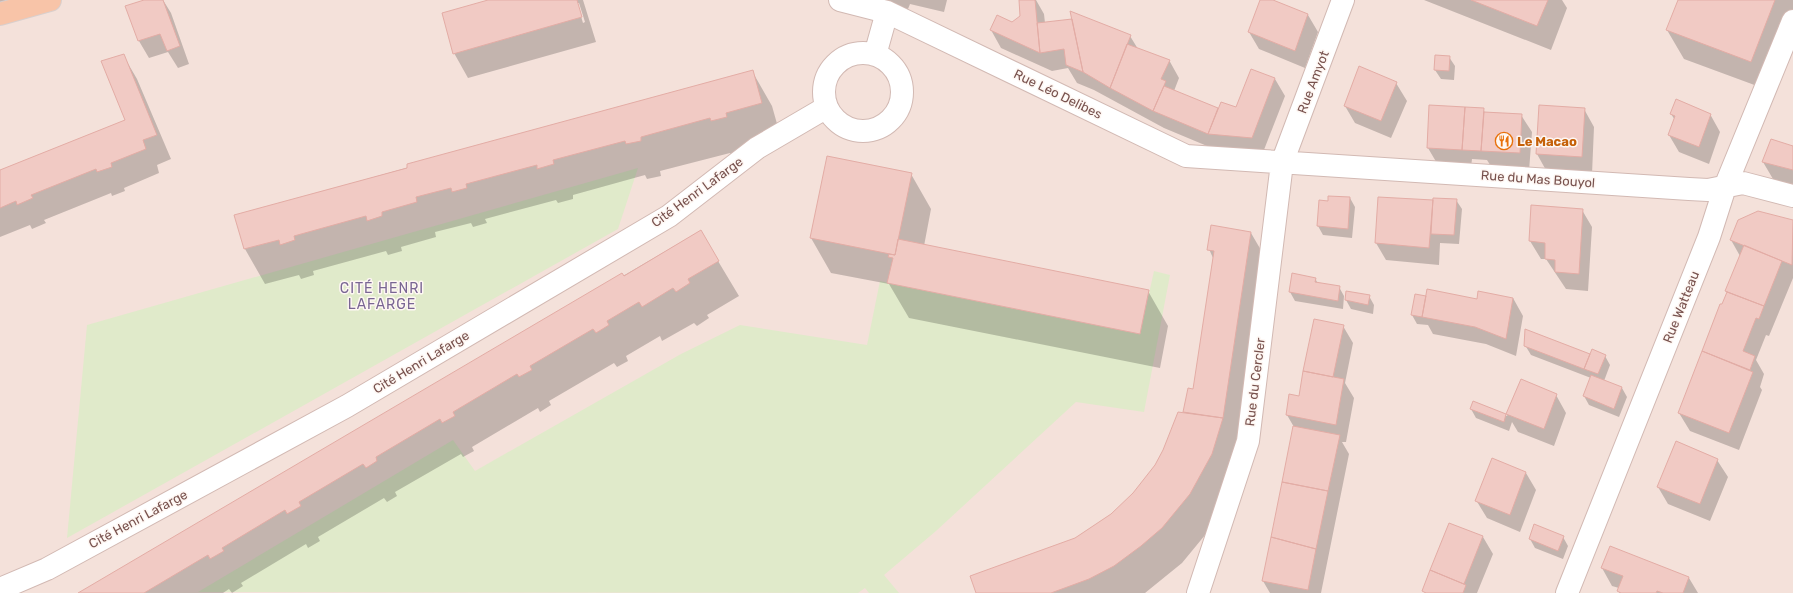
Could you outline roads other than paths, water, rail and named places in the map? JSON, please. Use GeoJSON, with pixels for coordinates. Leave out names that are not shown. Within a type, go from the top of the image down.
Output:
{"type":"FeatureCollection","features":[{"type":"Feature","properties":{"kind":"main road"},"geometry":{"type":"LineString","coordinates":[[0,14],[50,0]]}},
{"type":"Feature","properties":{"kind":"street","name":"Rue Léo Delibes"},"geometry":{"type":"LineString","coordinates":[[840,0],[888,12],[1186,156],[1282,163]]}},
{"type":"Feature","properties":{"kind":"street","name":"Rue Amyot"},"geometry":{"type":"LineString","coordinates":[[1282,163],[1343,0]]}},
{"type":"Feature","properties":{"kind":"street"},"geometry":{"type":"LineString","coordinates":[[875,55],[888,12]]}},
{"type":"Feature","properties":{"kind":"street","name":"Rue Watteau"},"geometry":{"type":"LineString","coordinates":[[1567,593],[1709,237],[1725,187],[1793,21]]}},
{"type":"Feature","properties":{"kind":"street"},"geometry":{"type":"LineString","coordinates":[[862,53],[875,55],[886,62],[895,71],[900,83],[901,96],[898,109],[890,120],[879,127],[867,131],[854,130],[843,126],[833,118],[827,107],[824,95],[825,82],[830,71],[839,61],[850,55],[862,53]]}},
{"type":"Feature","properties":{"kind":"street","name":"Cité Henri Lafarge"},"geometry":{"type":"LineString","coordinates":[[0,590],[47,569],[347,406],[669,216],[757,148],[827,107]]}},
{"type":"Feature","properties":{"kind":"street","name":"Rue du Mas Bouyol"},"geometry":{"type":"LineString","coordinates":[[1282,163],[1708,190],[1743,184],[1793,196]]}},
{"type":"Feature","properties":{"kind":"street","name":"Rue du Cercler"},"geometry":{"type":"LineString","coordinates":[[1198,593],[1248,441],[1282,163]]}},
{"type":"Feature","properties":{"kind":"place","name":"Le Macao"},"geometry":{"type":"Point","coordinates":[1504,141]}},
{"type":"Feature","properties":{"kind":"district","name":"CITÉ HENRI LAFARGE"},"geometry":{"type":"Point","coordinates":[382,296]}}]}
